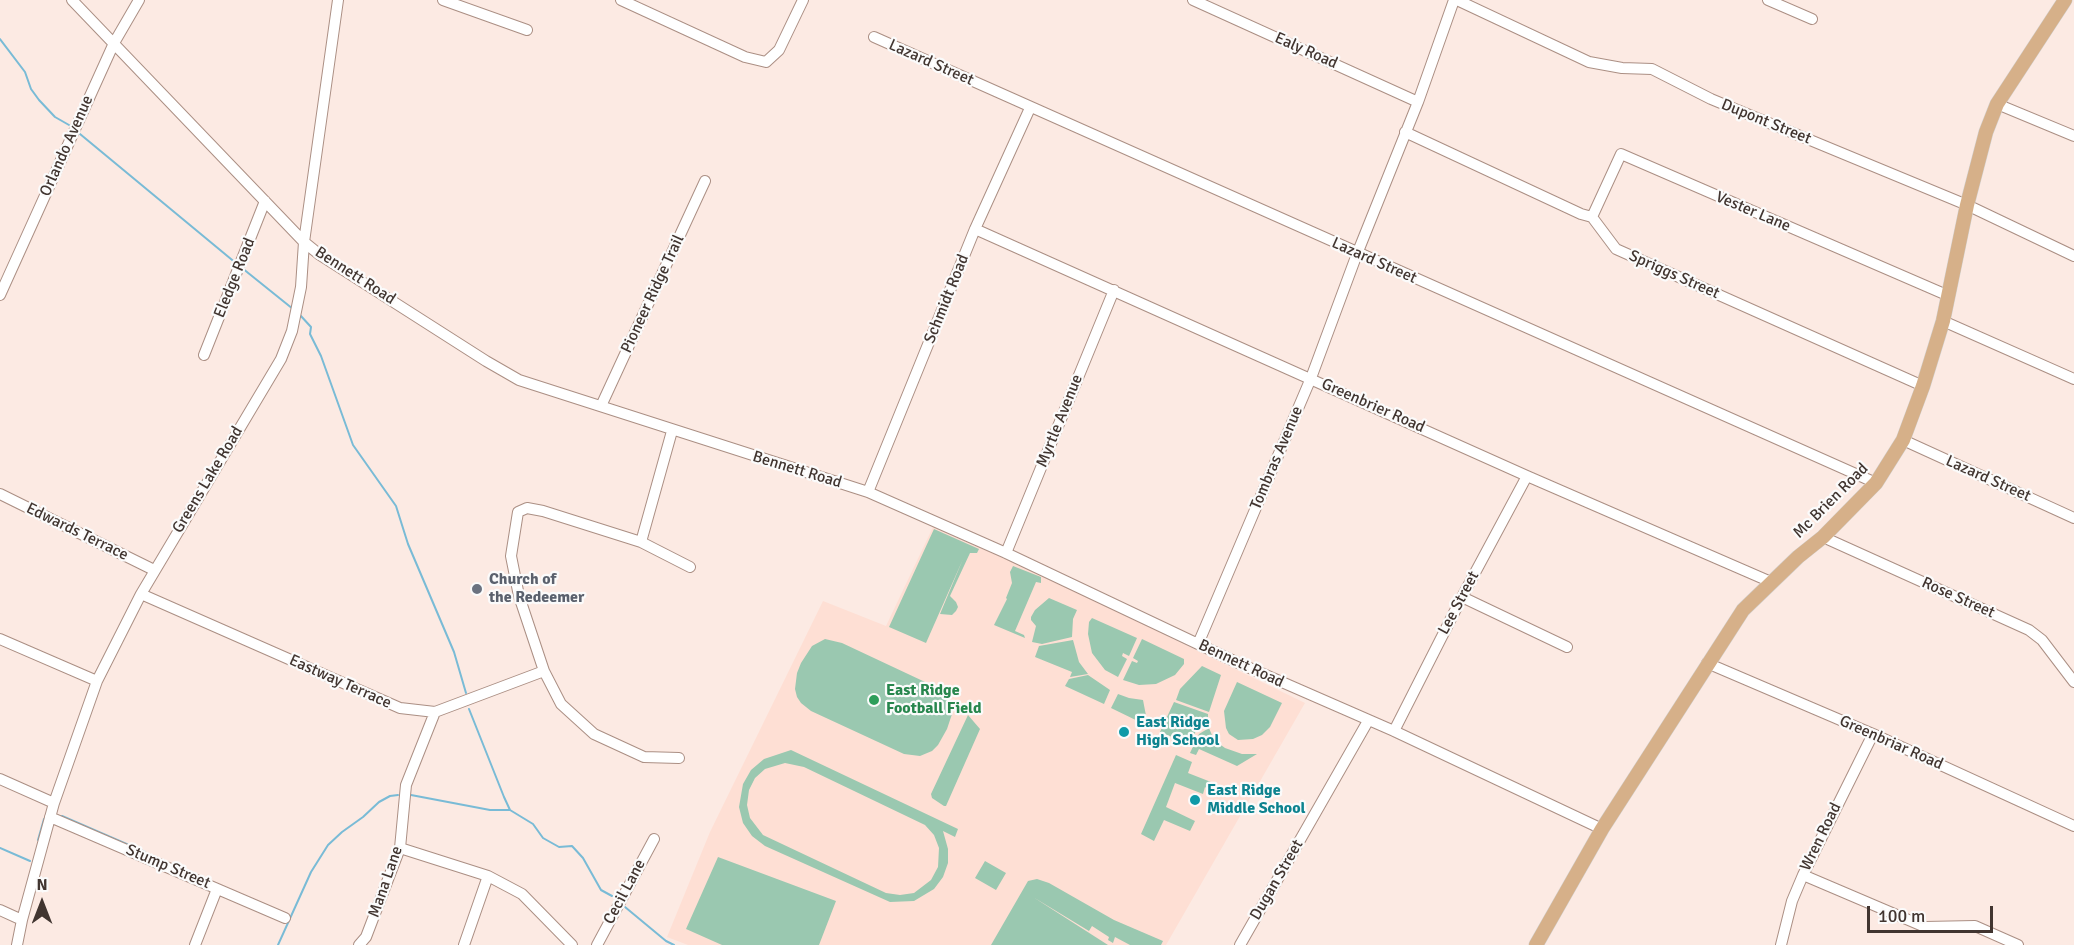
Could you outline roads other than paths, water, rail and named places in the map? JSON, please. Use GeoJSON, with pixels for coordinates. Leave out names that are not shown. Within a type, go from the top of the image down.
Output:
{"type":"FeatureCollection","features":[{"type":"Feature","properties":{"kind":"main road","name":"Mc Brien Road"},"geometry":{"type":"LineString","coordinates":[[1536,945],[1602,829],[1743,610],[1798,556],[1823,537],[1876,483],[1903,440],[1943,321],[1967,205],[1986,132],[1997,104],[2065,0]]}},
{"type":"Feature","properties":{"kind":"street","name":"Bennett Road"},"geometry":{"type":"LineString","coordinates":[[72,0],[304,242],[352,276],[486,362],[519,380],[672,431],[868,492],[1368,722],[1394,731],[1602,829]]}},
{"type":"Feature","properties":{"kind":"street","name":"Orlando Avenue"},"geometry":{"type":"LineString","coordinates":[[0,295],[114,44],[139,0]]}},
{"type":"Feature","properties":{"kind":"street","name":"Greens Lake Road"},"geometry":{"type":"LineString","coordinates":[[17,945],[54,803],[97,681],[154,570],[281,359],[292,331],[299,297],[304,242],[338,0]]}},
{"type":"Feature","properties":{"kind":"street"},"geometry":{"type":"LineString","coordinates":[[443,0],[527,30]]}},
{"type":"Feature","properties":{"kind":"street"},"geometry":{"type":"LineString","coordinates":[[621,0],[745,57],[766,62],[779,50],[803,0]]}},
{"type":"Feature","properties":{"kind":"street","name":"Ealy Road"},"geometry":{"type":"LineString","coordinates":[[1193,0],[1418,102]]}},
{"type":"Feature","properties":{"kind":"street","name":"Tombras Avenue"},"geometry":{"type":"LineString","coordinates":[[1198,644],[1311,378],[1455,0]]}},
{"type":"Feature","properties":{"kind":"street","name":"Dupont Street"},"geometry":{"type":"LineString","coordinates":[[1455,0],[1589,62],[1622,68],[1652,69],[1711,99],[1967,205],[2074,256]]}},
{"type":"Feature","properties":{"kind":"street"},"geometry":{"type":"LineString","coordinates":[[1768,0],[1812,19]]}},
{"type":"Feature","properties":{"kind":"street","name":"Lazard Street"},"geometry":{"type":"LineString","coordinates":[[874,37],[1357,254],[1876,483]]}},
{"type":"Feature","properties":{"kind":"street"},"geometry":{"type":"LineString","coordinates":[[1997,104],[2074,136]]}},
{"type":"Feature","properties":{"kind":"street","name":"Schmidt Road"},"geometry":{"type":"LineString","coordinates":[[868,492],[975,229],[1030,108]]}},
{"type":"Feature","properties":{"kind":"street"},"geometry":{"type":"LineString","coordinates":[[1405,132],[1581,214],[1592,217]]}},
{"type":"Feature","properties":{"kind":"street","name":"Vester Lane"},"geometry":{"type":"LineString","coordinates":[[1592,217],[1621,154],[1948,296]]}},
{"type":"Feature","properties":{"kind":"street","name":"Pioneer Ridge Trail"},"geometry":{"type":"LineString","coordinates":[[601,406],[705,181]]}},
{"type":"Feature","properties":{"kind":"street","name":"Eledge Road"},"geometry":{"type":"LineString","coordinates":[[204,355],[266,201]]}},
{"type":"Feature","properties":{"kind":"street","name":"Spriggs Street"},"geometry":{"type":"LineString","coordinates":[[1592,217],[1616,249],[1923,386]]}},
{"type":"Feature","properties":{"kind":"street","name":"Greenbrier Road"},"geometry":{"type":"LineString","coordinates":[[975,229],[1527,476],[1771,582]]}},
{"type":"Feature","properties":{"kind":"street","name":"Myrtle Avenue"},"geometry":{"type":"LineString","coordinates":[[1006,554],[1114,290]]}},
{"type":"Feature","properties":{"kind":"street"},"geometry":{"type":"LineString","coordinates":[[1943,321],[2074,379]]}},
{"type":"Feature","properties":{"kind":"street"},"geometry":{"type":"LineString","coordinates":[[641,542],[672,431]]}},
{"type":"Feature","properties":{"kind":"street","name":"Lazard Street"},"geometry":{"type":"LineString","coordinates":[[1903,440],[2074,518]]}},
{"type":"Feature","properties":{"kind":"street","name":"Lee Street"},"geometry":{"type":"LineString","coordinates":[[1394,731],[1527,476]]}},
{"type":"Feature","properties":{"kind":"street","name":"Edwards Terrace"},"geometry":{"type":"LineString","coordinates":[[0,494],[154,570]]}},
{"type":"Feature","properties":{"kind":"street"},"geometry":{"type":"LineString","coordinates":[[679,758],[644,757],[594,734],[561,704],[544,671],[519,596],[511,556],[518,512],[528,508],[543,511],[641,542],[690,567]]}},
{"type":"Feature","properties":{"kind":"street","name":"Rose Street"},"geometry":{"type":"LineString","coordinates":[[1823,537],[2029,630],[2042,640],[2074,682]]}},
{"type":"Feature","properties":{"kind":"street","name":"Eastway Terrace"},"geometry":{"type":"LineString","coordinates":[[141,594],[400,708],[435,712],[544,671]]}},
{"type":"Feature","properties":{"kind":"street"},"geometry":{"type":"LineString","coordinates":[[1462,597],[1566,647]]}},
{"type":"Feature","properties":{"kind":"street"},"geometry":{"type":"LineString","coordinates":[[0,639],[97,681]]}},
{"type":"Feature","properties":{"kind":"street","name":"Greenbriar Road"},"geometry":{"type":"LineString","coordinates":[[1707,663],[1873,734],[2074,826]]}},
{"type":"Feature","properties":{"kind":"street","name":"Mana Lane"},"geometry":{"type":"LineString","coordinates":[[359,945],[366,937],[400,848],[406,785],[435,712]]}},
{"type":"Feature","properties":{"kind":"street","name":"Dugan Street"},"geometry":{"type":"LineString","coordinates":[[1240,945],[1368,722]]}},
{"type":"Feature","properties":{"kind":"street","name":"Wren Road"},"geometry":{"type":"LineString","coordinates":[[1782,945],[1792,901],[1803,874],[1873,734]]}},
{"type":"Feature","properties":{"kind":"street"},"geometry":{"type":"LineString","coordinates":[[0,779],[54,803]]}},
{"type":"Feature","properties":{"kind":"street","name":"Stump Street"},"geometry":{"type":"LineString","coordinates":[[50,817],[285,918]]}},
{"type":"Feature","properties":{"kind":"street","name":"Cecil Lane"},"geometry":{"type":"LineString","coordinates":[[597,945],[654,839]]}},
{"type":"Feature","properties":{"kind":"street"},"geometry":{"type":"LineString","coordinates":[[400,848],[488,876],[522,894],[572,945]]}},
{"type":"Feature","properties":{"kind":"street"},"geometry":{"type":"LineString","coordinates":[[1803,874],[1925,927],[1975,926],[2018,945]]}},
{"type":"Feature","properties":{"kind":"street"},"geometry":{"type":"LineString","coordinates":[[464,945],[488,876]]}},
{"type":"Feature","properties":{"kind":"street"},"geometry":{"type":"LineString","coordinates":[[195,945],[217,889]]}},
{"type":"Feature","properties":{"kind":"street"},"geometry":{"type":"LineString","coordinates":[[0,910],[22,920]]}},
{"type":"Feature","properties":{"kind":"waterway"},"geometry":{"type":"LineString","coordinates":[[0,39],[25,72],[31,89],[39,100],[55,117],[69,125]]}},
{"type":"Feature","properties":{"kind":"waterway"},"geometry":{"type":"LineString","coordinates":[[80,134],[237,264]]}},
{"type":"Feature","properties":{"kind":"waterway"},"geometry":{"type":"LineString","coordinates":[[242,268],[293,309]]}},
{"type":"Feature","properties":{"kind":"waterway"},"geometry":{"type":"LineString","coordinates":[[300,315],[311,327],[310,334],[321,356],[353,445],[396,506],[408,544],[454,652],[466,693]]}},
{"type":"Feature","properties":{"kind":"waterway"},"geometry":{"type":"LineString","coordinates":[[469,709],[510,810],[533,824],[543,838],[559,847],[572,846],[583,858],[601,890],[612,896]]}},
{"type":"Feature","properties":{"kind":"waterway"},"geometry":{"type":"LineString","coordinates":[[278,945],[311,872],[328,845],[379,802],[390,796],[398,795]]}},
{"type":"Feature","properties":{"kind":"waterway"},"geometry":{"type":"LineString","coordinates":[[411,795],[490,810],[510,810]]}},
{"type":"Feature","properties":{"kind":"waterway"},"geometry":{"type":"LineString","coordinates":[[62,816],[145,852]]}},
{"type":"Feature","properties":{"kind":"waterway"},"geometry":{"type":"LineString","coordinates":[[38,840],[44,819]]}},
{"type":"Feature","properties":{"kind":"waterway"},"geometry":{"type":"LineString","coordinates":[[0,848],[30,861]]}},
{"type":"Feature","properties":{"kind":"waterway"},"geometry":{"type":"LineString","coordinates":[[625,907],[674,945]]}},
{"type":"Feature","properties":{"kind":"place","name":"Church of the Redeemer"},"geometry":{"type":"Point","coordinates":[477,589]}},
{"type":"Feature","properties":{"kind":"place","name":"East Ridge Football Field"},"geometry":{"type":"Point","coordinates":[874,700]}},
{"type":"Feature","properties":{"kind":"place","name":"East Ridge High School"},"geometry":{"type":"Point","coordinates":[1124,732]}},
{"type":"Feature","properties":{"kind":"place","name":"East Ridge Middle School"},"geometry":{"type":"Point","coordinates":[1195,800]}}]}
